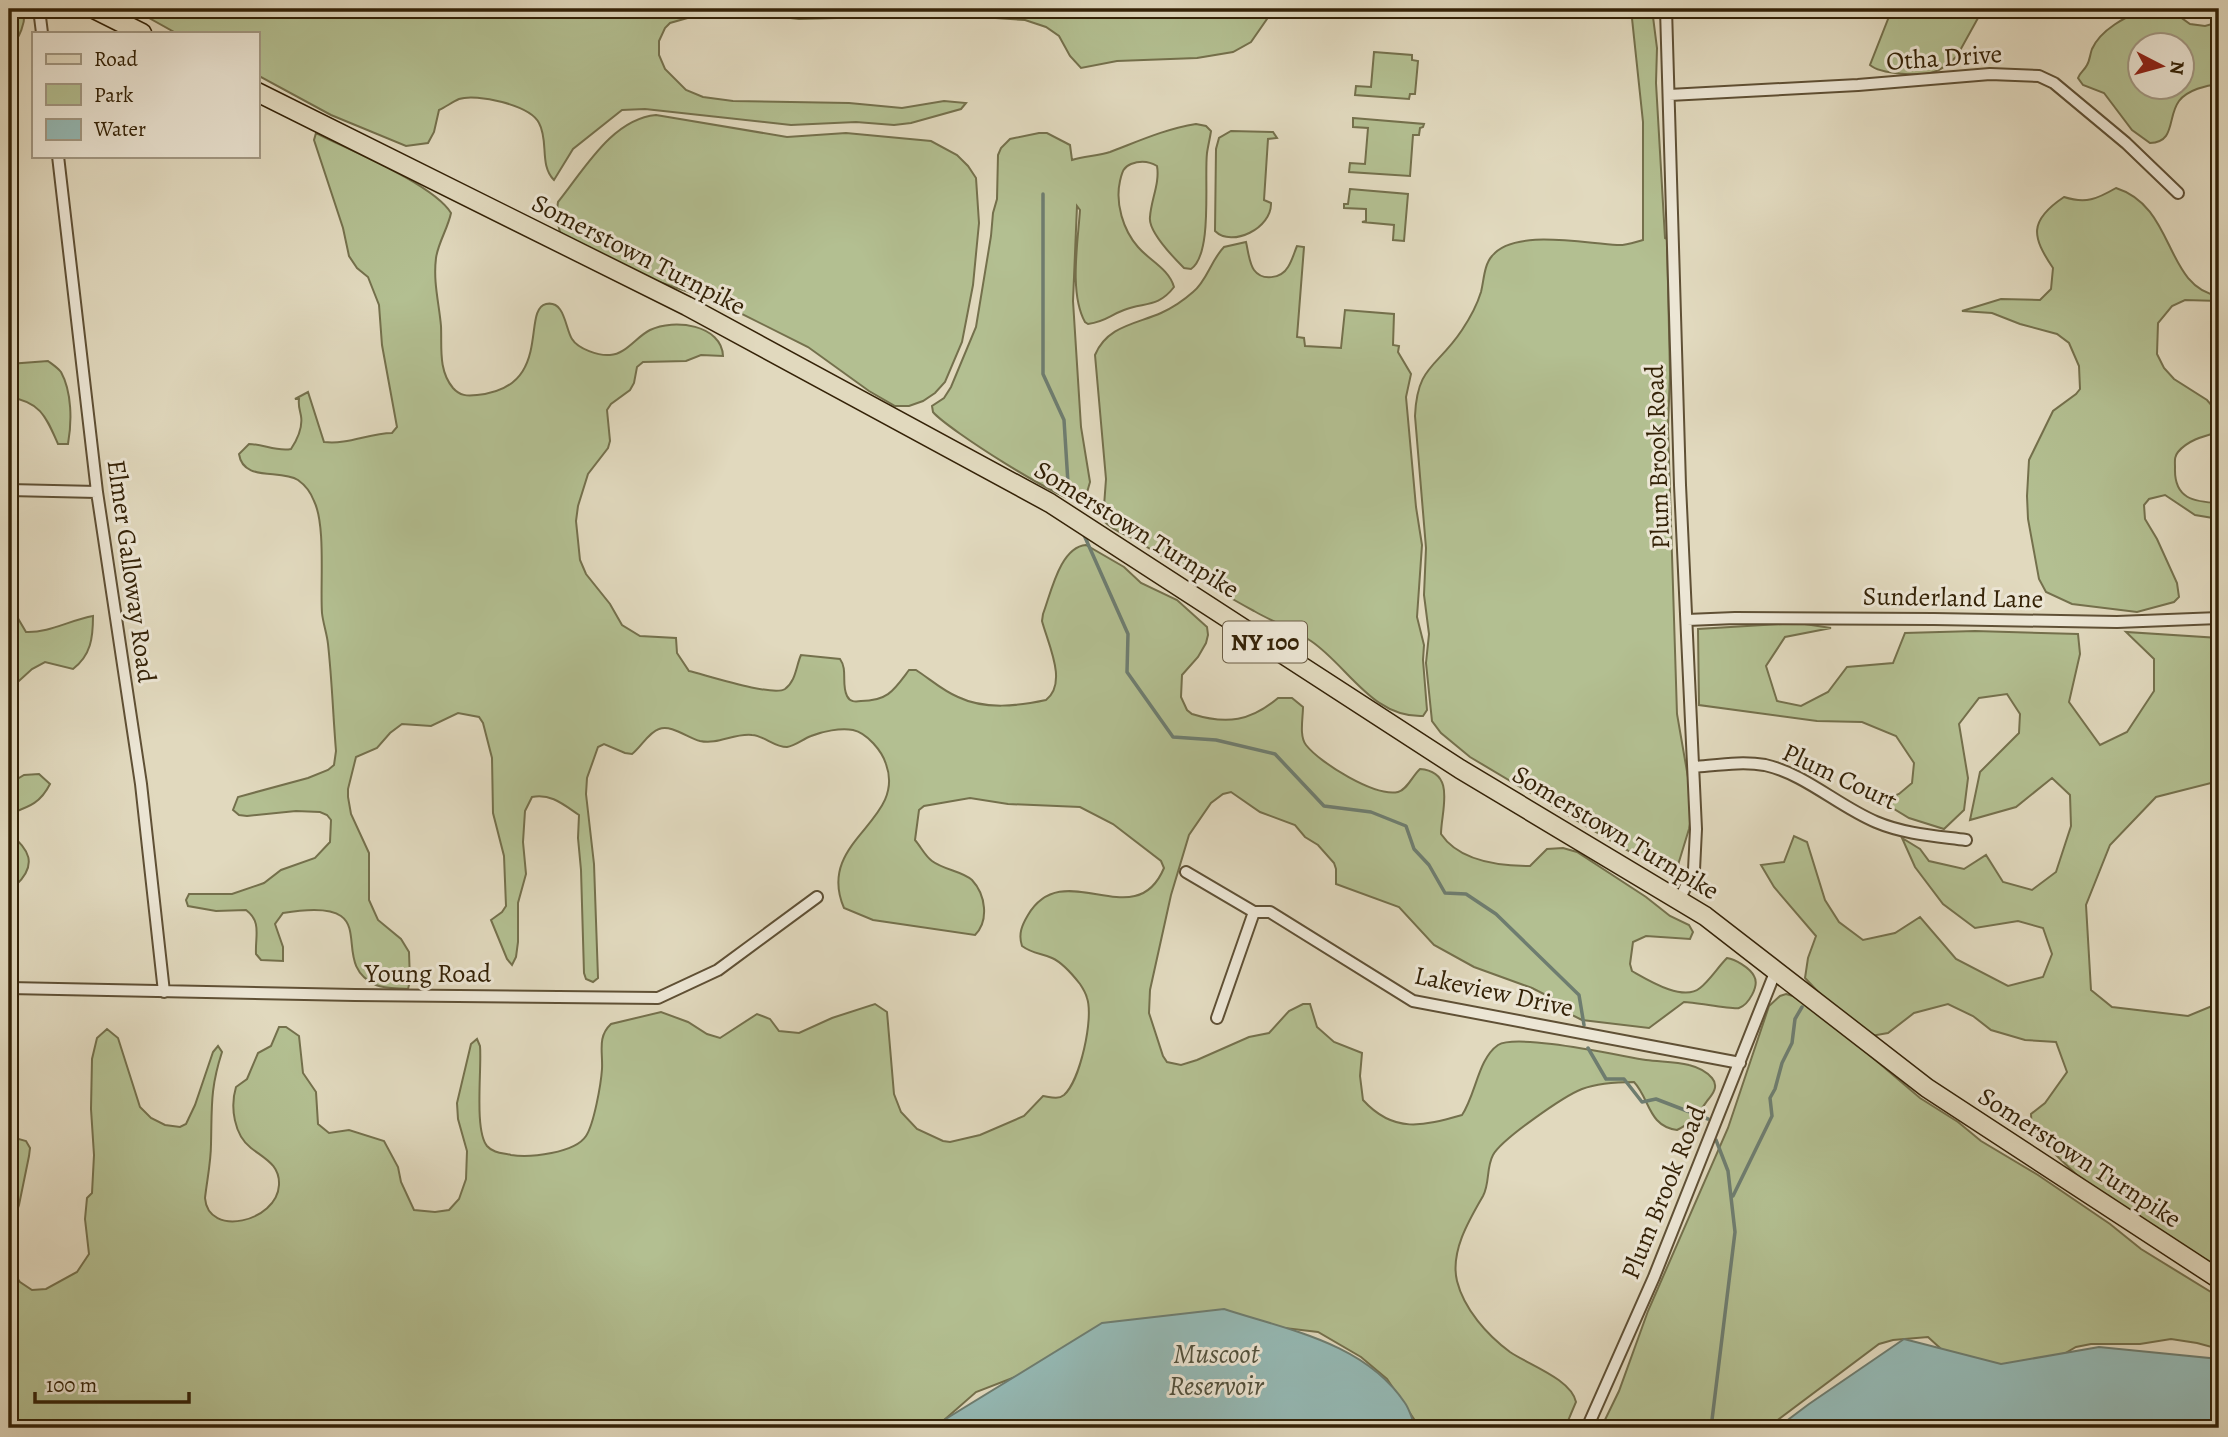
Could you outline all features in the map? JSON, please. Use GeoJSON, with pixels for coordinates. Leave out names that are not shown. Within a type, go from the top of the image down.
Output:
{"type":"FeatureCollection","features":[{"type":"Feature","properties":{"kind":"main road"},"geometry":{"type":"LineString","coordinates":[[94,9],[140,32]]}},
{"type":"Feature","properties":{"kind":"main road","name":"Somerstown Turnpike"},"geometry":{"type":"LineString","coordinates":[[259,93],[698,312],[1038,496],[1460,769],[1679,900],[1733,937],[1927,1088],[2219,1279]]}},
{"type":"Feature","properties":{"kind":"street"},"geometry":{"type":"LineString","coordinates":[[39,9],[42,32]]}},
{"type":"Feature","properties":{"kind":"street","name":"Plum Brook Road"},"geometry":{"type":"LineString","coordinates":[[1666,9],[1680,485],[1696,829],[1694,870],[1679,900]]}},
{"type":"Feature","properties":{"kind":"street","name":"Otha Drive"},"geometry":{"type":"LineString","coordinates":[[1669,95],[1858,85],[1990,74],[2039,76],[2054,83],[2126,142],[2178,193]]}},
{"type":"Feature","properties":{"kind":"street","name":"Elmer Galloway Road"},"geometry":{"type":"LineString","coordinates":[[58,158],[97,492],[141,785],[164,992]]}},
{"type":"Feature","properties":{"kind":"street"},"geometry":{"type":"LineString","coordinates":[[9,490],[97,492]]}},
{"type":"Feature","properties":{"kind":"street","name":"Sunderland Lane"},"geometry":{"type":"LineString","coordinates":[[1687,620],[1908,618],[2117,622],[2219,618]]}},
{"type":"Feature","properties":{"kind":"street","name":"Plum Court"},"geometry":{"type":"LineString","coordinates":[[1695,767],[1745,763],[1767,766],[1805,782],[1877,823],[1914,833],[1966,841]]}},
{"type":"Feature","properties":{"kind":"street","name":"Lakeview Drive"},"geometry":{"type":"LineString","coordinates":[[1186,873],[1254,912],[1270,912],[1413,1002],[1740,1063]]}},
{"type":"Feature","properties":{"kind":"street","name":"Young Road"},"geometry":{"type":"LineString","coordinates":[[9,988],[658,998],[718,970],[817,897]]}},
{"type":"Feature","properties":{"kind":"street"},"geometry":{"type":"LineString","coordinates":[[1217,1018],[1254,912]]}},
{"type":"Feature","properties":{"kind":"street","name":"Plum Brook Road"},"geometry":{"type":"LineString","coordinates":[[1587,1428],[1654,1277],[1776,970]]}},
{"type":"Feature","properties":{"kind":"green space"},"geometry":{"type":"Polygon","coordinates":[[[9,9],[24,9],[24,14],[19,35],[9,47],[9,9]]]}},
{"type":"Feature","properties":{"kind":"green space"},"geometry":{"type":"Polygon","coordinates":[[[133,9],[1274,9],[1251,42],[1233,52],[1197,58],[1117,61],[1081,68],[1070,56],[1059,36],[1046,27],[1025,20],[950,15],[799,19],[748,13],[698,15],[670,23],[665,28],[659,41],[659,55],[665,69],[686,90],[703,97],[733,101],[849,103],[902,108],[944,101],[966,103],[961,109],[894,125],[856,122],[791,125],[645,109],[622,110],[573,149],[554,180],[545,160],[539,123],[534,117],[514,106],[489,99],[459,99],[439,110],[434,132],[428,143],[406,146],[331,115],[259,76],[259,32],[174,32],[133,9]]]}},
{"type":"Feature","properties":{"kind":"green space"},"geometry":{"type":"Polygon","coordinates":[[[1631,9],[1652,9],[1657,48],[1656,83],[1667,239],[1670,374],[1668,428],[1677,714],[1692,814],[1678,865],[1672,870],[1659,867],[1621,847],[1470,757],[1441,733],[1432,721],[1426,663],[1429,634],[1424,595],[1426,548],[1415,416],[1420,386],[1424,376],[1468,321],[1479,297],[1487,264],[1502,247],[1533,240],[1620,245],[1643,240],[1643,122],[1631,9]]]}},
{"type":"Feature","properties":{"kind":"green space"},"geometry":{"type":"Polygon","coordinates":[[[1892,9],[1983,9],[1952,61],[1928,74],[1911,74],[1883,71],[1870,65],[1892,9]]]}},
{"type":"Feature","properties":{"kind":"green space"},"geometry":{"type":"Polygon","coordinates":[[[2144,9],[2169,9],[2190,24],[2205,26],[2219,22],[2219,84],[2196,90],[2196,32],[2126,32],[2126,102],[2178,102],[2167,133],[2158,142],[2150,143],[2132,130],[2104,93],[2083,85],[2078,78],[2088,63],[2096,42],[2115,24],[2144,9]]]}},
{"type":"Feature","properties":{"kind":"green space"},"geometry":{"type":"Polygon","coordinates":[[[1374,52],[1412,55],[1412,60],[1418,61],[1415,94],[1410,94],[1409,99],[1355,95],[1356,86],[1371,87],[1374,52]]]}},
{"type":"Feature","properties":{"kind":"green space"},"geometry":{"type":"Polygon","coordinates":[[[656,115],[787,137],[846,133],[931,141],[957,155],[976,178],[979,223],[973,285],[962,342],[945,382],[935,393],[909,406],[895,406],[869,391],[808,347],[716,301],[635,274],[560,232],[556,217],[558,202],[589,161],[626,126],[656,115]]]}},
{"type":"Feature","properties":{"kind":"green space"},"geometry":{"type":"Polygon","coordinates":[[[1353,118],[1424,124],[1419,135],[1413,135],[1410,176],[1349,172],[1350,163],[1365,164],[1368,128],[1353,127],[1353,118]]]}},
{"type":"Feature","properties":{"kind":"green space"},"geometry":{"type":"Polygon","coordinates":[[[1196,124],[1206,126],[1211,131],[1207,153],[1205,233],[1198,261],[1191,269],[1184,268],[1168,251],[1150,223],[1157,166],[1145,162],[1131,164],[1122,173],[1120,181],[1120,207],[1128,233],[1172,281],[1174,287],[1168,294],[1099,321],[1088,324],[1085,322],[1077,297],[1076,252],[1080,210],[1077,206],[1073,301],[1081,427],[1090,482],[1081,502],[1070,499],[1005,463],[959,433],[933,412],[932,406],[944,398],[951,387],[976,327],[997,199],[998,155],[1010,139],[1047,133],[1070,145],[1072,160],[1110,152],[1163,132],[1196,124]]]}},
{"type":"Feature","properties":{"kind":"green space"},"geometry":{"type":"Polygon","coordinates":[[[1231,131],[1273,132],[1277,138],[1268,139],[1264,200],[1271,203],[1270,212],[1250,233],[1231,237],[1222,236],[1215,231],[1216,149],[1219,138],[1231,131]]]}},
{"type":"Feature","properties":{"kind":"green space"},"geometry":{"type":"Polygon","coordinates":[[[316,133],[409,179],[441,202],[451,213],[437,252],[435,276],[443,366],[448,381],[458,393],[473,395],[501,389],[517,379],[526,365],[539,309],[546,304],[557,306],[561,310],[575,343],[595,353],[616,354],[650,330],[671,325],[706,331],[721,345],[723,356],[701,355],[686,361],[643,362],[637,367],[630,390],[607,410],[610,441],[608,448],[588,474],[576,521],[580,560],[586,574],[610,604],[622,625],[640,636],[676,638],[677,653],[689,671],[754,688],[778,691],[785,689],[791,682],[801,655],[840,659],[844,668],[845,691],[853,701],[878,699],[890,693],[909,670],[916,670],[952,694],[979,704],[1013,705],[1046,700],[1056,684],[1056,674],[1042,621],[1043,614],[1063,562],[1077,548],[1086,545],[1124,567],[1141,583],[1177,600],[1207,627],[1206,643],[1182,675],[1181,697],[1192,714],[1216,719],[1238,719],[1258,712],[1278,698],[1292,698],[1303,707],[1302,732],[1306,745],[1323,761],[1362,784],[1388,792],[1398,792],[1420,769],[1439,777],[1444,794],[1441,834],[1458,850],[1493,863],[1530,866],[1547,849],[1563,848],[1577,852],[1670,916],[1689,925],[1693,932],[1690,939],[1646,936],[1633,942],[1630,964],[1632,971],[1666,988],[1684,993],[1693,992],[1704,985],[1727,958],[1746,967],[1755,980],[1752,995],[1739,1008],[1684,1002],[1649,1028],[1582,1020],[1570,1014],[1554,999],[1474,967],[1434,945],[1399,907],[1336,884],[1334,863],[1318,845],[1305,837],[1295,825],[1260,812],[1231,792],[1223,794],[1211,803],[1189,835],[1171,895],[1150,990],[1149,1013],[1167,1062],[1181,1065],[1249,1037],[1269,1033],[1289,1011],[1303,1004],[1310,1004],[1317,1027],[1334,1042],[1362,1053],[1360,1076],[1363,1100],[1375,1111],[1398,1123],[1422,1124],[1462,1115],[1491,1051],[1498,1045],[1509,1042],[1547,1043],[1684,1064],[1701,1070],[1714,1081],[1713,1093],[1701,1110],[1677,1130],[1667,1127],[1655,1118],[1634,1082],[1608,1083],[1582,1089],[1562,1100],[1520,1129],[1493,1155],[1485,1191],[1458,1248],[1457,1281],[1465,1302],[1493,1338],[1510,1352],[1558,1380],[1573,1394],[1576,1402],[1565,1428],[1420,1428],[1387,1379],[1361,1357],[1318,1332],[1267,1326],[1044,1366],[976,1392],[935,1428],[9,1428],[9,1233],[15,1275],[32,1290],[46,1289],[77,1272],[89,1254],[85,1219],[87,1198],[92,1193],[94,1155],[92,1059],[97,1038],[107,1029],[118,1038],[140,1107],[151,1118],[165,1125],[180,1127],[186,1124],[213,1052],[218,1046],[222,1052],[214,1088],[205,1198],[209,1210],[218,1218],[229,1221],[255,1216],[267,1208],[275,1198],[279,1185],[274,1167],[241,1136],[233,1103],[236,1087],[247,1079],[258,1053],[271,1046],[279,1027],[286,1027],[299,1036],[303,1073],[316,1092],[318,1124],[329,1133],[349,1130],[384,1141],[398,1167],[401,1182],[414,1210],[449,1210],[459,1199],[466,1179],[467,1151],[458,1119],[457,1103],[471,1044],[477,1039],[480,1046],[481,1127],[487,1146],[511,1155],[540,1155],[572,1147],[586,1136],[599,1094],[602,1039],[611,1024],[661,1012],[720,1038],[757,1014],[770,1019],[779,1031],[799,1033],[832,1018],[875,1004],[887,1012],[894,1094],[901,1112],[917,1129],[943,1141],[950,1142],[980,1135],[1024,1116],[1043,1096],[1062,1097],[1070,1088],[1084,1049],[1089,1020],[1086,995],[1077,980],[1059,962],[1022,946],[1021,930],[1028,915],[1043,898],[1060,892],[1136,896],[1151,887],[1164,868],[1161,861],[1113,824],[1080,807],[1008,804],[970,798],[924,806],[919,810],[915,840],[932,861],[968,877],[977,886],[983,900],[982,923],[975,935],[873,920],[844,908],[838,885],[841,865],[884,801],[889,784],[884,759],[869,739],[853,730],[826,731],[787,747],[752,735],[700,741],[664,728],[652,733],[632,754],[604,744],[598,747],[587,778],[586,794],[594,864],[598,978],[593,982],[586,979],[584,973],[579,815],[557,801],[539,796],[532,797],[525,811],[523,842],[526,874],[518,903],[518,942],[512,965],[491,920],[506,906],[504,856],[493,813],[492,758],[479,717],[458,713],[431,726],[402,724],[377,748],[356,757],[348,789],[351,814],[369,853],[369,900],[378,920],[401,939],[409,952],[408,989],[376,985],[361,974],[354,961],[351,933],[346,922],[336,913],[316,910],[283,913],[275,924],[283,947],[283,961],[261,960],[256,954],[256,924],[246,910],[216,911],[188,906],[186,900],[189,894],[232,894],[264,883],[281,870],[315,858],[330,842],[331,820],[320,812],[296,811],[247,816],[239,815],[233,810],[238,797],[328,770],[334,765],[336,751],[329,657],[322,613],[318,512],[313,498],[298,480],[255,472],[242,463],[239,454],[249,444],[291,449],[301,425],[299,399],[295,399],[308,392],[324,442],[342,442],[392,433],[397,427],[382,345],[379,305],[368,277],[357,268],[349,256],[343,228],[314,140],[316,133]]]}},
{"type":"Feature","properties":{"kind":"green space"},"geometry":{"type":"Polygon","coordinates":[[[2116,188],[2135,198],[2150,212],[2188,278],[2201,290],[2219,296],[2219,301],[2185,300],[2172,306],[2158,323],[2157,354],[2174,379],[2207,400],[2219,414],[2218,432],[2186,444],[2177,454],[2175,461],[2176,478],[2182,492],[2194,500],[2219,503],[2219,519],[2195,515],[2165,495],[2149,499],[2144,505],[2145,519],[2177,583],[2179,597],[2174,602],[2137,612],[2072,604],[2046,592],[2039,579],[2028,519],[2029,460],[2053,411],[2080,389],[2079,366],[2069,343],[2057,334],[1992,313],[1962,311],[2001,299],[2040,300],[2051,289],[2053,268],[2038,238],[2039,222],[2044,214],[2064,197],[2091,199],[2116,188]]]}},
{"type":"Feature","properties":{"kind":"green space"},"geometry":{"type":"Polygon","coordinates":[[[1350,189],[1408,194],[1404,241],[1393,240],[1394,225],[1362,222],[1366,221],[1366,209],[1344,208],[1344,204],[1348,204],[1350,189]]]}},
{"type":"Feature","properties":{"kind":"green space"},"geometry":{"type":"Polygon","coordinates":[[[1246,242],[1252,267],[1257,274],[1266,277],[1285,271],[1297,246],[1304,247],[1297,337],[1304,338],[1305,346],[1341,348],[1345,310],[1394,314],[1393,345],[1399,346],[1398,352],[1411,374],[1406,397],[1422,545],[1417,617],[1424,645],[1427,710],[1423,716],[1389,709],[1362,689],[1311,641],[1225,595],[1103,520],[1106,479],[1095,355],[1100,345],[1123,327],[1178,304],[1198,287],[1224,247],[1246,242]]]}},
{"type":"Feature","properties":{"kind":"green space"},"geometry":{"type":"Polygon","coordinates":[[[48,361],[61,372],[65,380],[70,417],[68,444],[58,444],[46,419],[35,407],[9,397],[9,364],[48,361]]]}},
{"type":"Feature","properties":{"kind":"green space"},"geometry":{"type":"Polygon","coordinates":[[[9,603],[26,632],[93,616],[91,639],[84,658],[73,669],[45,662],[32,669],[9,690],[9,603]]]}},
{"type":"Feature","properties":{"kind":"green space"},"geometry":{"type":"Polygon","coordinates":[[[1798,623],[1831,628],[1785,637],[1766,666],[1777,701],[1801,706],[1828,692],[1847,667],[1893,663],[1905,633],[1975,631],[2078,634],[2080,654],[2069,702],[2100,745],[2127,732],[2154,691],[2154,659],[2126,632],[2219,638],[2219,781],[2156,797],[2110,845],[2086,905],[2091,990],[2112,1007],[2188,1016],[2217,1004],[2219,976],[2219,1271],[2080,1178],[2032,1132],[2031,1114],[2045,1103],[2067,1072],[2056,1042],[2025,1040],[1991,1030],[1973,1016],[1948,1004],[1914,1013],[1888,1033],[1871,1036],[1840,1015],[1805,978],[1808,958],[1816,936],[1774,887],[1761,865],[1784,862],[1794,836],[1807,842],[1825,900],[1839,922],[1863,940],[1895,933],[1920,917],[1956,959],[2008,986],[2043,977],[2052,954],[2043,928],[2018,921],[1975,928],[1943,904],[1915,867],[1902,838],[1920,849],[1929,861],[1964,869],[1986,855],[2003,882],[2032,890],[2056,872],[2071,826],[2070,795],[2052,778],[2016,807],[1970,820],[1980,772],[2019,733],[2020,714],[2007,694],[1979,698],[1959,724],[1968,778],[1964,810],[1944,829],[1909,818],[1881,801],[1899,794],[1912,783],[1914,763],[1896,736],[1862,722],[1817,721],[1699,705],[1698,629],[1798,623]]]}},
{"type":"Feature","properties":{"kind":"green space"},"geometry":{"type":"Polygon","coordinates":[[[39,774],[50,784],[46,791],[33,804],[9,814],[9,784],[24,775],[39,774]]]}},
{"type":"Feature","properties":{"kind":"green space"},"geometry":{"type":"Polygon","coordinates":[[[2219,827],[2219,941],[2215,904],[2215,832],[2219,827]]]}},
{"type":"Feature","properties":{"kind":"green space"},"geometry":{"type":"Polygon","coordinates":[[[9,833],[26,851],[29,864],[16,885],[9,884],[9,833]]]}},
{"type":"Feature","properties":{"kind":"green space"},"geometry":{"type":"Polygon","coordinates":[[[1786,994],[1826,1018],[1920,1098],[1958,1122],[1981,1141],[2038,1175],[2110,1224],[2141,1249],[2219,1297],[2219,1349],[2171,1339],[2140,1344],[2091,1344],[2076,1347],[2032,1378],[1951,1358],[1928,1337],[1893,1340],[1879,1344],[1767,1428],[1601,1428],[1619,1391],[1648,1311],[1728,1128],[1769,1006],[1786,994]]]}},
{"type":"Feature","properties":{"kind":"green space"},"geometry":{"type":"Polygon","coordinates":[[[19,1139],[26,1141],[30,1148],[19,1205],[9,1233],[9,1161],[14,1144],[19,1139]]]}},
{"type":"Feature","properties":{"kind":"water","name":"Muscoot Reservoir"},"geometry":{"type":"Polygon","coordinates":[[[1224,1309],[1299,1332],[1347,1352],[1369,1366],[1388,1383],[1407,1406],[1416,1428],[931,1428],[1102,1323],[1224,1309]]]}},
{"type":"Feature","properties":{"kind":"water"},"geometry":{"type":"Polygon","coordinates":[[[1904,1339],[2001,1364],[2099,1347],[2219,1359],[2219,1428],[1777,1428],[1904,1339]]]}},
{"type":"Feature","properties":{"kind":"waterway"},"geometry":{"type":"LineString","coordinates":[[1043,194],[1043,374],[1064,420],[1068,483],[1073,497]]}},
{"type":"Feature","properties":{"kind":"waterway"},"geometry":{"type":"LineString","coordinates":[[1084,535],[1128,634],[1127,672],[1173,737],[1216,740],[1275,754],[1324,806],[1371,812],[1406,826],[1414,849],[1429,865],[1445,893],[1466,894],[1496,914],[1579,995],[1584,1025]]}},
{"type":"Feature","properties":{"kind":"waterway"},"geometry":{"type":"LineString","coordinates":[[1733,1196],[1772,1116],[1770,1098],[1792,1043],[1795,1019],[1802,1007]]}},
{"type":"Feature","properties":{"kind":"waterway"},"geometry":{"type":"LineString","coordinates":[[1588,1048],[1606,1079],[1624,1079],[1642,1102],[1656,1099],[1708,1119]]}},
{"type":"Feature","properties":{"kind":"waterway"},"geometry":{"type":"LineString","coordinates":[[1711,1428],[1735,1232],[1728,1171],[1716,1140]]}}]}
